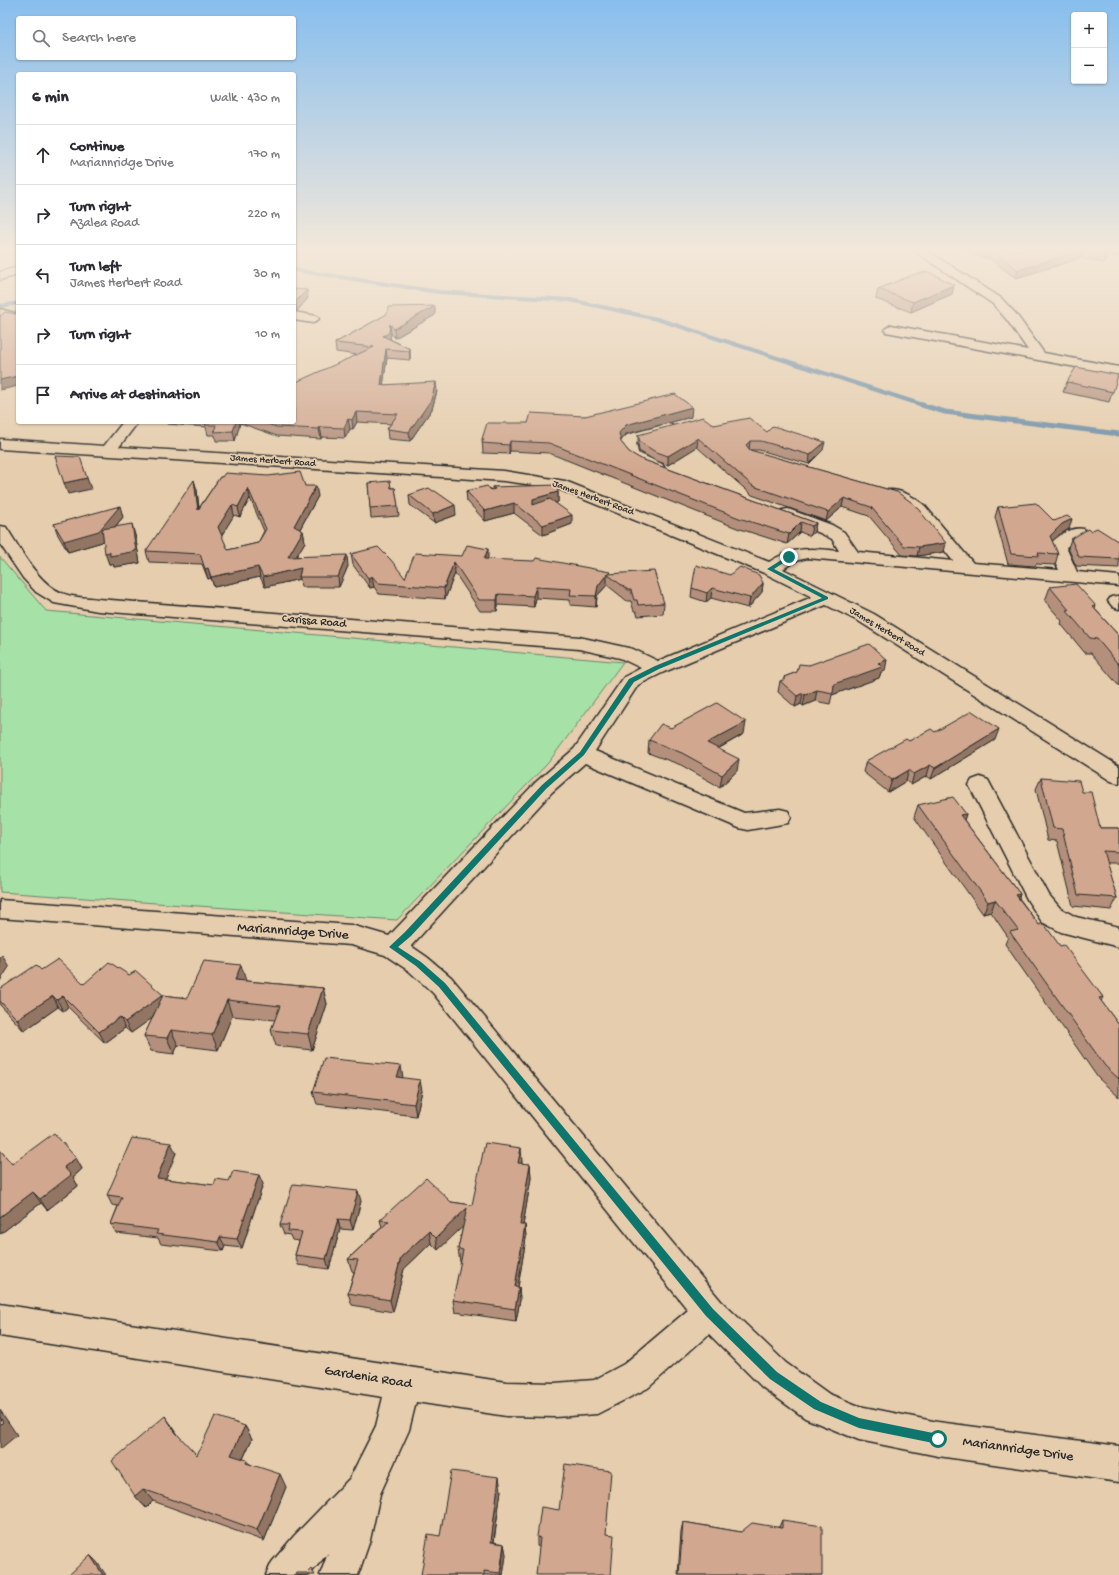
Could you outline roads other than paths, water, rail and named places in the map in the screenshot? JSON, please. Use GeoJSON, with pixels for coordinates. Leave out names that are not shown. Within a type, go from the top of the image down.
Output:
{"type":"FeatureCollection","features":[{"type":"Feature","properties":{"kind":"street"},"geometry":{"type":"LineString","coordinates":[[1016,324],[1039,356]]}},
{"type":"Feature","properties":{"kind":"street"},"geometry":{"type":"LineString","coordinates":[[891,329],[1119,371]]}},
{"type":"Feature","properties":{"kind":"street"},"geometry":{"type":"LineString","coordinates":[[108,450],[129,424]]}},
{"type":"Feature","properties":{"kind":"street"},"geometry":{"type":"LineString","coordinates":[[669,472],[637,459],[631,455],[628,442],[640,434],[682,424]]}},
{"type":"Feature","properties":{"kind":"street","name":"James Herbert Road"},"geometry":{"type":"LineString","coordinates":[[0,444],[531,479],[559,484],[770,569],[867,618],[1119,776]]}},
{"type":"Feature","properties":{"kind":"street"},"geometry":{"type":"LineString","coordinates":[[876,490],[910,502],[919,509],[968,568]]}},
{"type":"Feature","properties":{"kind":"street"},"geometry":{"type":"LineString","coordinates":[[774,509],[809,522],[838,536],[852,557]]}},
{"type":"Feature","properties":{"kind":"street","name":"Carissa Road"},"geometry":{"type":"LineString","coordinates":[[0,531],[37,583],[50,594],[70,600],[98,605],[579,642],[626,653],[657,668]]}},
{"type":"Feature","properties":{"kind":"street"},"geometry":{"type":"LineString","coordinates":[[1071,578],[1057,547],[1060,543],[1078,533]]}},
{"type":"Feature","properties":{"kind":"street"},"geometry":{"type":"LineString","coordinates":[[770,569],[796,554],[807,553],[1119,582]]}},
{"type":"Feature","properties":{"kind":"street"},"geometry":{"type":"LineString","coordinates":[[393,947],[408,934],[544,787],[582,754],[632,681],[657,668],[826,598]]}},
{"type":"Feature","properties":{"kind":"street"},"geometry":{"type":"LineString","coordinates":[[582,754],[739,820],[748,822],[780,817]]}},
{"type":"Feature","properties":{"kind":"street"},"geometry":{"type":"LineString","coordinates":[[980,785],[1040,901],[1051,915],[1070,925],[1119,937]]}},
{"type":"Feature","properties":{"kind":"street","name":"Mariannridge Drive"},"geometry":{"type":"LineString","coordinates":[[0,909],[351,935],[393,947],[418,964],[442,985],[710,1312],[774,1375],[817,1406],[859,1423],[938,1439],[1119,1464]]}},
{"type":"Feature","properties":{"kind":"street","name":"Gardenia Road"},"geometry":{"type":"LineString","coordinates":[[0,1320],[506,1399],[555,1400],[597,1397],[636,1376],[710,1312]]}},
{"type":"Feature","properties":{"kind":"street"},"geometry":{"type":"LineString","coordinates":[[339,1575],[352,1540],[363,1491],[392,1430],[404,1383]]}},
{"type":"Feature","properties":{"kind":"street"},"geometry":{"type":"LineString","coordinates":[[285,1575],[306,1549],[363,1491]]}},
{"type":"Feature","properties":{"kind":"waterway"},"geometry":{"type":"LineString","coordinates":[[671,324],[926,406]]}},
{"type":"Feature","properties":{"kind":"waterway"},"geometry":{"type":"LineString","coordinates":[[922,405],[945,412],[1119,434]]}}]}
